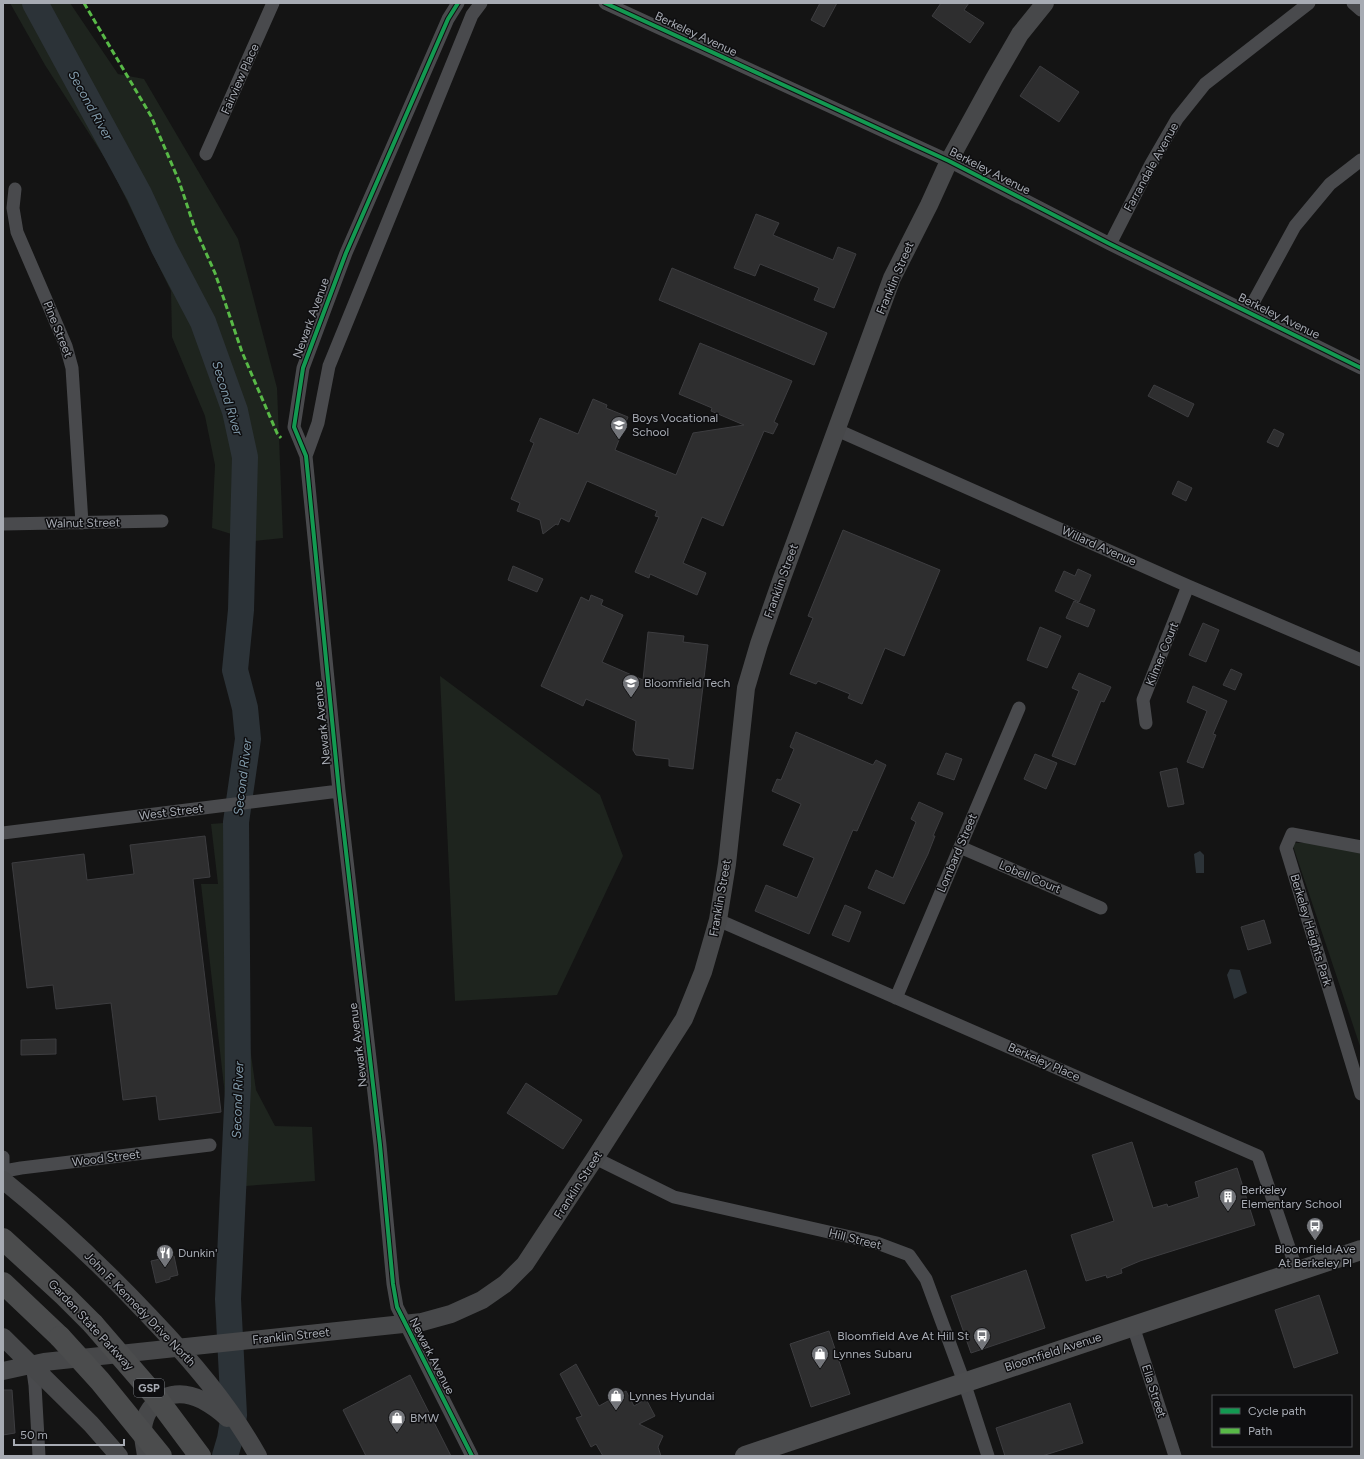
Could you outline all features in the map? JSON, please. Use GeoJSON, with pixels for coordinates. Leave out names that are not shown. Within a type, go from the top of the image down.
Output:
{"type":"FeatureCollection","features":[{"type":"Feature","properties":{"kind":"highway","name":"Garden State Parkway"},"geometry":{"type":"LineString","coordinates":[[3,1240],[65,1296],[93,1324],[156,1397],[200,1456]]}},
{"type":"Feature","properties":{"kind":"highway","name":"GSP"},"geometry":{"type":"LineString","coordinates":[[3,1283],[60,1337],[100,1381],[161,1456]]}},
{"type":"Feature","properties":{"kind":"main road","name":"Franklin Street"},"geometry":{"type":"LineString","coordinates":[[3,1371],[32,1364],[422,1322],[452,1314],[482,1300],[505,1284],[525,1264],[596,1158],[684,1019],[703,972],[718,920],[727,864],[746,688],[759,644],[782,578],[892,278],[929,205],[949,161],[1020,34],[1045,3]]}},
{"type":"Feature","properties":{"kind":"main road","name":"John F. Kennedy Drive North"},"geometry":{"type":"LineString","coordinates":[[3,1180],[109,1274],[180,1348],[214,1398],[247,1436],[258,1456]]}},
{"type":"Feature","properties":{"kind":"main road","name":"Bloomfield Avenue"},"geometry":{"type":"LineString","coordinates":[[745,1456],[771,1452],[964,1382],[1361,1250]]}},
{"type":"Feature","properties":{"kind":"main road"},"geometry":{"type":"LineString","coordinates":[[3,1337],[91,1424],[119,1456]]}},
{"type":"Feature","properties":{"kind":"main road"},"geometry":{"type":"LineString","coordinates":[[146,1456],[143,1430],[144,1422],[150,1408],[160,1399],[175,1395],[184,1395],[201,1399],[214,1398]]}},
{"type":"Feature","properties":{"kind":"street","name":"Fairview Place"},"geometry":{"type":"LineString","coordinates":[[206,154],[273,3]]}},
{"type":"Feature","properties":{"kind":"street","name":"Newark Avenue"},"geometry":{"type":"LineString","coordinates":[[458,3],[448,19],[346,253],[303,368],[294,427],[306,456],[339,791],[397,1307],[472,1456]]}},
{"type":"Feature","properties":{"kind":"street","name":"Newark Avenue"},"geometry":{"type":"LineString","coordinates":[[306,456],[318,423],[329,366],[472,15],[481,3]]}},
{"type":"Feature","properties":{"kind":"street","name":"Berkeley Avenue"},"geometry":{"type":"LineString","coordinates":[[605,3],[949,161],[1110,244],[1361,368]]}},
{"type":"Feature","properties":{"kind":"street","name":"Farrandale Avenue"},"geometry":{"type":"LineString","coordinates":[[1110,244],[1151,164],[1178,119],[1205,84],[1308,3]]}},
{"type":"Feature","properties":{"kind":"street"},"geometry":{"type":"LineString","coordinates":[[1353,3],[1361,10]]}},
{"type":"Feature","properties":{"kind":"street"},"geometry":{"type":"LineString","coordinates":[[1248,312],[1295,226],[1330,184],[1361,160]]}},
{"type":"Feature","properties":{"kind":"street","name":"Pine Street"},"geometry":{"type":"LineString","coordinates":[[15,189],[13,208],[16,232],[66,346],[72,368],[82,523]]}},
{"type":"Feature","properties":{"kind":"street","name":"Willard Avenue"},"geometry":{"type":"LineString","coordinates":[[837,430],[1188,586],[1361,660]]}},
{"type":"Feature","properties":{"kind":"street","name":"Walnut Street"},"geometry":{"type":"LineString","coordinates":[[3,524],[162,521]]}},
{"type":"Feature","properties":{"kind":"street","name":"Kilmer Court"},"geometry":{"type":"LineString","coordinates":[[1146,723],[1143,700],[1188,586]]}},
{"type":"Feature","properties":{"kind":"street","name":"Lombard Street"},"geometry":{"type":"LineString","coordinates":[[896,998],[1019,708]]}},
{"type":"Feature","properties":{"kind":"street","name":"West Street"},"geometry":{"type":"LineString","coordinates":[[3,832],[339,791]]}},
{"type":"Feature","properties":{"kind":"street","name":"Berkeley Heights Park"},"geometry":{"type":"LineString","coordinates":[[1361,847],[1292,834],[1286,848],[1361,1094]]}},
{"type":"Feature","properties":{"kind":"street","name":"Lobell Court"},"geometry":{"type":"LineString","coordinates":[[960,847],[1100,908]]}},
{"type":"Feature","properties":{"kind":"street","name":"Berkeley Place"},"geometry":{"type":"LineString","coordinates":[[718,920],[1258,1156],[1297,1271]]}},
{"type":"Feature","properties":{"kind":"street","name":"Wood Street"},"geometry":{"type":"LineString","coordinates":[[3,1174],[10,1170],[21,1168],[210,1145]]}},
{"type":"Feature","properties":{"kind":"street"},"geometry":{"type":"LineString","coordinates":[[3,1157],[3,1166]]}},
{"type":"Feature","properties":{"kind":"street","name":"Hill Street"},"geometry":{"type":"LineString","coordinates":[[596,1158],[674,1197],[877,1243],[909,1255],[926,1279],[964,1382],[988,1456]]}},
{"type":"Feature","properties":{"kind":"street","name":"Ella Street"},"geometry":{"type":"LineString","coordinates":[[1133,1326],[1175,1456]]}},
{"type":"Feature","properties":{"kind":"street"},"geometry":{"type":"LineString","coordinates":[[32,1364],[36,1384],[39,1456]]}},
{"type":"Feature","properties":{"kind":"shaded area"},"geometry":{"type":"Polygon","coordinates":[[[10,3],[70,3],[118,74],[144,79],[238,239],[277,388],[283,538],[254,541],[212,528],[215,465],[205,416],[172,337],[171,291],[110,166],[45,65],[10,3]]]}},
{"type":"Feature","properties":{"kind":"shaded area"},"geometry":{"type":"Polygon","coordinates":[[[440,676],[600,795],[623,856],[557,995],[455,1001],[440,676]]]}},
{"type":"Feature","properties":{"kind":"shaded area"},"geometry":{"type":"Polygon","coordinates":[[[236,822],[237,956],[256,1090],[275,1126],[312,1127],[315,1181],[245,1186],[226,1104],[201,884],[218,884],[211,824],[236,822]]]}},
{"type":"Feature","properties":{"kind":"shaded area"},"geometry":{"type":"Polygon","coordinates":[[[1292,843],[1309,843],[1361,850],[1361,1049],[1292,843]]]}},
{"type":"Feature","properties":{"kind":"shaded area"},"geometry":{"type":"Polygon","coordinates":[[[1200,851],[1204,855],[1204,873],[1196,873],[1194,854],[1200,851]]]}},
{"type":"Feature","properties":{"kind":"shaded area"},"geometry":{"type":"Polygon","coordinates":[[[1230,969],[1240,970],[1247,993],[1234,999],[1227,975],[1230,969]]]}},
{"type":"Feature","properties":{"kind":"building"},"geometry":{"type":"Polygon","coordinates":[[[820,3],[837,3],[824,27],[811,20],[820,3]]]}},
{"type":"Feature","properties":{"kind":"building"},"geometry":{"type":"Polygon","coordinates":[[[941,3],[969,3],[964,10],[984,23],[970,43],[932,16],[941,3]]]}},
{"type":"Feature","properties":{"kind":"building"},"geometry":{"type":"Polygon","coordinates":[[[1040,66],[1079,92],[1059,122],[1020,96],[1040,66]]]}},
{"type":"Feature","properties":{"kind":"building"},"geometry":{"type":"Polygon","coordinates":[[[756,214],[779,223],[773,235],[833,260],[838,247],[856,254],[834,308],[814,300],[819,288],[760,264],[755,276],[734,268],[756,214]]]}},
{"type":"Feature","properties":{"kind":"building"},"geometry":{"type":"Polygon","coordinates":[[[672,268],[827,333],[814,365],[659,300],[672,268]]]}},
{"type":"Feature","properties":{"kind":"building"},"geometry":{"type":"Polygon","coordinates":[[[700,343],[792,381],[774,422],[778,424],[773,434],[764,431],[723,526],[702,517],[683,563],[706,573],[697,595],[650,574],[649,578],[635,572],[659,517],[655,516],[657,511],[587,481],[569,522],[561,518],[558,525],[556,524],[543,534],[540,520],[517,511],[520,503],[511,499],[534,443],[530,441],[540,418],[578,434],[593,399],[607,405],[606,408],[628,417],[615,450],[676,475],[693,433],[744,425],[711,411],[712,408],[679,394],[700,343]]]}},
{"type":"Feature","properties":{"kind":"building"},"geometry":{"type":"Polygon","coordinates":[[[1154,385],[1194,404],[1188,417],[1148,396],[1154,385]]]}},
{"type":"Feature","properties":{"kind":"building"},"geometry":{"type":"Polygon","coordinates":[[[1274,429],[1284,434],[1278,447],[1267,442],[1274,429]]]}},
{"type":"Feature","properties":{"kind":"building"},"geometry":{"type":"Polygon","coordinates":[[[1178,481],[1192,488],[1186,501],[1172,494],[1178,481]]]}},
{"type":"Feature","properties":{"kind":"building"},"geometry":{"type":"Polygon","coordinates":[[[843,530],[940,570],[904,656],[885,648],[862,704],[848,698],[850,694],[818,681],[816,684],[790,674],[813,618],[808,616],[843,530]]]}},
{"type":"Feature","properties":{"kind":"building"},"geometry":{"type":"Polygon","coordinates":[[[513,566],[543,579],[537,592],[508,580],[513,566]]]}},
{"type":"Feature","properties":{"kind":"building"},"geometry":{"type":"Polygon","coordinates":[[[1078,569],[1091,575],[1079,602],[1055,591],[1064,571],[1075,576],[1078,569]]]}},
{"type":"Feature","properties":{"kind":"building"},"geometry":{"type":"Polygon","coordinates":[[[591,595],[603,600],[601,605],[623,615],[602,662],[643,680],[648,632],[684,636],[683,642],[708,645],[693,769],[669,766],[669,759],[636,755],[633,750],[636,721],[586,699],[583,706],[541,686],[581,597],[589,601],[591,595]]]}},
{"type":"Feature","properties":{"kind":"building"},"geometry":{"type":"Polygon","coordinates":[[[1074,601],[1095,610],[1088,627],[1066,618],[1074,601]]]}},
{"type":"Feature","properties":{"kind":"building"},"geometry":{"type":"Polygon","coordinates":[[[1203,623],[1219,630],[1206,662],[1189,655],[1203,623]]]}},
{"type":"Feature","properties":{"kind":"building"},"geometry":{"type":"Polygon","coordinates":[[[1040,627],[1061,636],[1047,668],[1027,660],[1040,627]]]}},
{"type":"Feature","properties":{"kind":"building"},"geometry":{"type":"Polygon","coordinates":[[[1231,669],[1242,674],[1235,690],[1223,685],[1231,669]]]}},
{"type":"Feature","properties":{"kind":"building"},"geometry":{"type":"Polygon","coordinates":[[[1079,673],[1111,687],[1104,702],[1101,701],[1075,765],[1052,756],[1079,691],[1072,688],[1079,673]]]}},
{"type":"Feature","properties":{"kind":"building"},"geometry":{"type":"Polygon","coordinates":[[[1193,686],[1227,701],[1213,734],[1216,735],[1203,768],[1187,762],[1207,711],[1187,702],[1193,686]]]}},
{"type":"Feature","properties":{"kind":"building"},"geometry":{"type":"Polygon","coordinates":[[[796,732],[873,765],[876,760],[886,765],[857,831],[853,830],[809,934],[755,911],[766,885],[797,898],[814,858],[783,845],[801,804],[772,791],[777,779],[781,780],[794,749],[790,747],[796,732]]]}},
{"type":"Feature","properties":{"kind":"building"},"geometry":{"type":"Polygon","coordinates":[[[946,753],[962,759],[954,780],[937,774],[946,753]]]}},
{"type":"Feature","properties":{"kind":"building"},"geometry":{"type":"Polygon","coordinates":[[[1035,754],[1057,763],[1046,789],[1024,779],[1035,754]]]}},
{"type":"Feature","properties":{"kind":"building"},"geometry":{"type":"Polygon","coordinates":[[[1177,768],[1184,804],[1168,807],[1160,772],[1177,768]]]}},
{"type":"Feature","properties":{"kind":"building"},"geometry":{"type":"Polygon","coordinates":[[[919,802],[943,813],[933,836],[935,836],[928,854],[904,904],[868,888],[876,870],[893,878],[916,822],[911,819],[919,802]]]}},
{"type":"Feature","properties":{"kind":"building"},"geometry":{"type":"Polygon","coordinates":[[[205,836],[210,877],[193,879],[221,1112],[159,1120],[156,1096],[123,1100],[111,1003],[56,1009],[53,985],[27,988],[12,863],[84,854],[87,880],[134,874],[130,845],[205,836]]]}},
{"type":"Feature","properties":{"kind":"building"},"geometry":{"type":"Polygon","coordinates":[[[845,905],[861,912],[849,942],[832,935],[845,905]]]}},
{"type":"Feature","properties":{"kind":"building"},"geometry":{"type":"Polygon","coordinates":[[[1264,920],[1271,943],[1248,950],[1241,927],[1264,920]]]}},
{"type":"Feature","properties":{"kind":"building"},"geometry":{"type":"Polygon","coordinates":[[[56,1039],[56,1054],[21,1055],[21,1040],[56,1039]]]}},
{"type":"Feature","properties":{"kind":"building"},"geometry":{"type":"Polygon","coordinates":[[[526,1083],[582,1120],[563,1149],[507,1113],[526,1083]]]}},
{"type":"Feature","properties":{"kind":"building","name":"Berkeley Elementary School"},"geometry":{"type":"Polygon","coordinates":[[[1132,1142],[1153,1208],[1167,1204],[1168,1207],[1199,1197],[1195,1182],[1237,1168],[1255,1225],[1140,1261],[1121,1269],[1122,1273],[1107,1278],[1106,1275],[1086,1281],[1071,1235],[1114,1221],[1092,1155],[1132,1142]]]}},
{"type":"Feature","properties":{"kind":"building","name":"Dunkin'"},"geometry":{"type":"Polygon","coordinates":[[[174,1256],[178,1275],[156,1283],[151,1261],[174,1256]]]}},
{"type":"Feature","properties":{"kind":"building"},"geometry":{"type":"Polygon","coordinates":[[[1026,1270],[1045,1328],[971,1353],[951,1296],[1026,1270]]]}},
{"type":"Feature","properties":{"kind":"building"},"geometry":{"type":"Polygon","coordinates":[[[1319,1295],[1338,1353],[1294,1368],[1275,1310],[1319,1295]]]}},
{"type":"Feature","properties":{"kind":"building","name":"Lynnes Subaru"},"geometry":{"type":"Polygon","coordinates":[[[829,1331],[850,1394],[811,1407],[790,1344],[829,1331]]]}},
{"type":"Feature","properties":{"kind":"building","name":"Lynnes Hyundai"},"geometry":{"type":"Polygon","coordinates":[[[576,1364],[599,1406],[626,1391],[634,1406],[646,1399],[655,1416],[639,1424],[663,1436],[658,1447],[661,1456],[603,1456],[596,1444],[591,1447],[576,1418],[582,1416],[560,1374],[576,1364]]]}},
{"type":"Feature","properties":{"kind":"building","name":"BMW"},"geometry":{"type":"Polygon","coordinates":[[[410,1375],[451,1456],[366,1456],[343,1410],[410,1375]]]}},
{"type":"Feature","properties":{"kind":"building"},"geometry":{"type":"Polygon","coordinates":[[[3,1390],[12,1390],[15,1433],[3,1435],[3,1390]]]}},
{"type":"Feature","properties":{"kind":"building"},"geometry":{"type":"Polygon","coordinates":[[[1070,1403],[1083,1443],[1042,1456],[1005,1456],[996,1428],[1070,1403]]]}},
{"type":"Feature","properties":{"kind":"waterway","name":"Second River"},"geometry":{"type":"LineString","coordinates":[[35,3],[139,194],[164,248],[203,322],[235,411],[245,457],[241,610],[235,670],[245,708],[248,739],[236,822],[238,1086],[228,1299],[234,1415],[230,1439],[225,1456]]}},
{"type":"Feature","properties":{"kind":"marked path"},"geometry":{"type":"LineString","coordinates":[[84,3],[151,116],[179,181],[194,226],[215,273],[242,352],[277,433],[281,438]]}},
{"type":"Feature","properties":{"kind":"cycle path"},"geometry":{"type":"LineString","coordinates":[[458,3],[448,19],[346,253],[303,368],[294,427],[306,456],[339,791],[380,1145],[393,1284],[397,1307],[472,1456]]}},
{"type":"Feature","properties":{"kind":"cycle path"},"geometry":{"type":"LineString","coordinates":[[605,3],[949,161],[1110,244],[1361,368]]}},
{"type":"Feature","properties":{"kind":"place","name":"Boys Vocational School"},"geometry":{"type":"Point","coordinates":[619,440]}},
{"type":"Feature","properties":{"kind":"place","name":"Bloomfield Tech"},"geometry":{"type":"Point","coordinates":[631,698]}},
{"type":"Feature","properties":{"kind":"place","name":"Berkeley Elementary School"},"geometry":{"type":"Point","coordinates":[1228,1212]}},
{"type":"Feature","properties":{"kind":"place","name":"Bloomfield Ave At Berkeley Pl"},"geometry":{"type":"Point","coordinates":[1315,1241]}},
{"type":"Feature","properties":{"kind":"place","name":"Dunkin'"},"geometry":{"type":"Point","coordinates":[165,1268]}},
{"type":"Feature","properties":{"kind":"place","name":"Bloomfield Ave At Hill St"},"geometry":{"type":"Point","coordinates":[982,1351]}},
{"type":"Feature","properties":{"kind":"place","name":"Lynnes Subaru"},"geometry":{"type":"Point","coordinates":[820,1369]}},
{"type":"Feature","properties":{"kind":"place","name":"Lynnes Hyundai"},"geometry":{"type":"Point","coordinates":[616,1411]}},
{"type":"Feature","properties":{"kind":"place","name":"BMW"},"geometry":{"type":"Point","coordinates":[397,1433]}}]}
